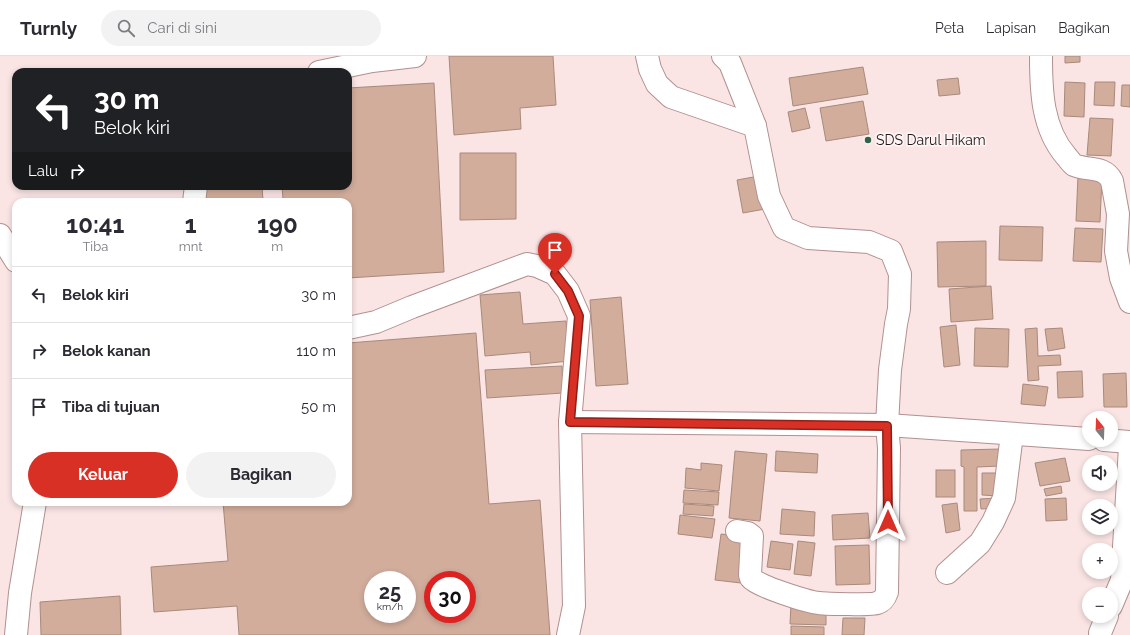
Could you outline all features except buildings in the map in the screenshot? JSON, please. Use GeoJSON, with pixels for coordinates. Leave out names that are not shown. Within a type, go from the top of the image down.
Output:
{"type":"FeatureCollection","features":[{"type":"Feature","properties":{"kind":"street"},"geometry":{"type":"LineString","coordinates":[[338,68],[372,61],[415,56]]}},
{"type":"Feature","properties":{"kind":"street"},"geometry":{"type":"LineString","coordinates":[[647,56],[650,69],[657,84],[671,97],[755,126]]}},
{"type":"Feature","properties":{"kind":"street"},"geometry":{"type":"LineString","coordinates":[[1041,56],[1043,101],[1051,134],[1073,164],[1099,170],[1110,176],[1112,181],[1118,214],[1116,251],[1121,278],[1130,302]]}},
{"type":"Feature","properties":{"kind":"street"},"geometry":{"type":"LineString","coordinates":[[732,58],[755,126],[769,196],[784,228],[808,238],[869,242],[891,251],[900,274],[899,309],[890,370],[887,426],[887,592],[884,599],[876,604],[818,603],[778,592],[756,583],[751,578],[750,574],[752,536],[748,533],[737,530]]}},
{"type":"Feature","properties":{"kind":"street"},"geometry":{"type":"LineString","coordinates":[[0,235],[12,254]]}},
{"type":"Feature","properties":{"kind":"street"},"geometry":{"type":"LineString","coordinates":[[352,327],[376,322],[526,264],[537,266],[555,274],[568,291],[579,316],[570,422],[574,606],[568,635]]}},
{"type":"Feature","properties":{"kind":"street"},"geometry":{"type":"LineString","coordinates":[[570,422],[887,426],[1082,439]]}},
{"type":"Feature","properties":{"kind":"street"},"geometry":{"type":"LineString","coordinates":[[947,573],[980,542],[993,522],[1004,498],[1012,434]]}},
{"type":"Feature","properties":{"kind":"street"},"geometry":{"type":"LineString","coordinates":[[1118,441],[1130,442]]}},
{"type":"Feature","properties":{"kind":"street"},"geometry":{"type":"LineString","coordinates":[[1118,589],[1122,580],[1130,447]]}},
{"type":"Feature","properties":{"kind":"street"},"geometry":{"type":"LineString","coordinates":[[16,635],[20,593],[34,506]]}},
{"type":"Feature","properties":{"kind":"place","name":"SDS Darul Hikam"},"geometry":{"type":"Point","coordinates":[868,140]}},
{"type":"Feature","properties":{"kind":"route"},"geometry":{"type":"LineString","coordinates":[[555,274],[568,291],[579,316],[570,422],[887,426],[889,448],[888,522]]}}]}
